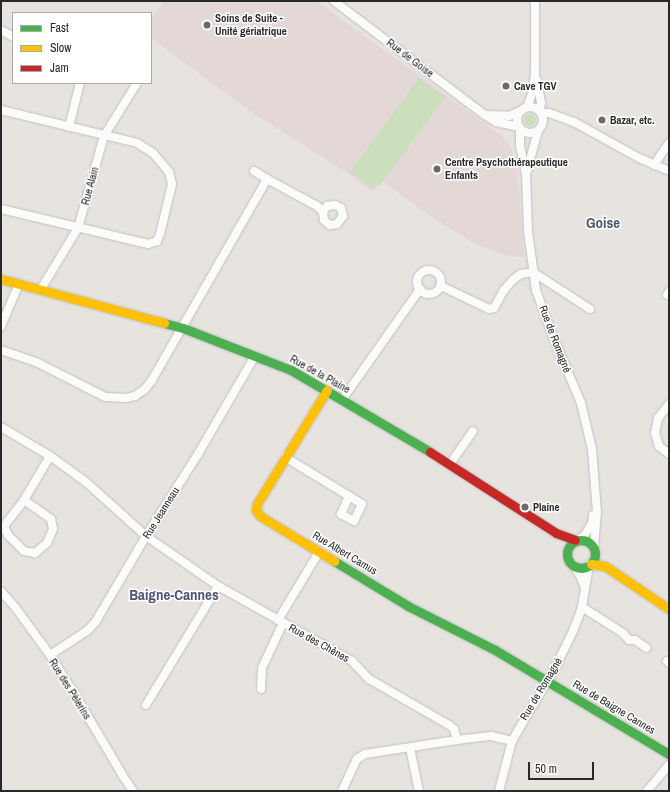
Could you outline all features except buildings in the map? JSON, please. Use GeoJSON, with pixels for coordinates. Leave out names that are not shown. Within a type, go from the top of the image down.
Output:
{"type":"FeatureCollection","features":[{"type":"Feature","properties":{"kind":"street","name":"Rue de Goise"},"geometry":{"type":"LineString","coordinates":[[334,1],[496,122],[519,128]]}},
{"type":"Feature","properties":{"kind":"street"},"geometry":{"type":"LineString","coordinates":[[536,1],[535,73],[533,91],[517,119],[519,128],[526,133],[555,120],[565,119]]}},
{"type":"Feature","properties":{"kind":"street"},"geometry":{"type":"LineString","coordinates":[[1,30],[12,36]]}},
{"type":"Feature","properties":{"kind":"street"},"geometry":{"type":"LineString","coordinates":[[535,73],[541,102],[540,128]]}},
{"type":"Feature","properties":{"kind":"street"},"geometry":{"type":"LineString","coordinates":[[69,127],[80,84]]}},
{"type":"Feature","properties":{"kind":"street","name":"Rue Alain"},"geometry":{"type":"LineString","coordinates":[[40,289],[78,228],[104,136],[136,84]]}},
{"type":"Feature","properties":{"kind":"street"},"geometry":{"type":"LineString","coordinates":[[486,115],[509,116],[524,109],[535,108],[541,112],[550,113],[565,119],[605,138],[654,165],[669,171]]}},
{"type":"Feature","properties":{"kind":"street"},"geometry":{"type":"LineString","coordinates":[[1,110],[138,143],[145,147],[169,172],[172,184],[160,234],[157,241],[148,244],[1,209]]}},
{"type":"Feature","properties":{"kind":"street","name":"Rue de Romagné"},"geometry":{"type":"LineString","coordinates":[[519,128],[520,146],[526,174],[528,231],[536,290],[553,337],[581,403],[592,449],[596,525],[594,550]]}},
{"type":"Feature","properties":{"kind":"street","name":"Rue de Romagné"},"geometry":{"type":"LineString","coordinates":[[526,174],[540,128]]}},
{"type":"Feature","properties":{"kind":"street"},"geometry":{"type":"LineString","coordinates":[[654,165],[669,143]]}},
{"type":"Feature","properties":{"kind":"street"},"geometry":{"type":"LineString","coordinates":[[254,171],[317,206],[323,212]]}},
{"type":"Feature","properties":{"kind":"street"},"geometry":{"type":"LineString","coordinates":[[4,351],[38,363],[105,397],[126,398],[135,396],[145,389],[152,380],[267,179]]}},
{"type":"Feature","properties":{"kind":"street"},"geometry":{"type":"LineString","coordinates":[[427,270],[432,270],[439,274],[441,286],[433,294],[426,294],[418,286],[418,278],[420,274],[427,270]]}},
{"type":"Feature","properties":{"kind":"street"},"geometry":{"type":"LineString","coordinates":[[441,286],[489,309],[494,308],[504,290],[514,279],[521,274],[533,272],[590,309]]}},
{"type":"Feature","properties":{"kind":"street","name":"Rue de la Plaine"},"geometry":{"type":"LineString","coordinates":[[1,279],[183,328],[291,370],[450,464],[556,533],[578,540]]}},
{"type":"Feature","properties":{"kind":"street"},"geometry":{"type":"LineString","coordinates":[[1,326],[19,284]]}},
{"type":"Feature","properties":{"kind":"street"},"geometry":{"type":"LineString","coordinates":[[342,400],[420,289]]}},
{"type":"Feature","properties":{"kind":"street","name":"Rue Jeanneau"},"geometry":{"type":"LineString","coordinates":[[50,655],[88,630],[96,621],[256,356]]}},
{"type":"Feature","properties":{"kind":"street","name":"Rue Albert Camus"},"geometry":{"type":"LineString","coordinates":[[327,390],[285,456],[257,504],[256,510],[260,516],[408,606],[495,650],[546,680]]}},
{"type":"Feature","properties":{"kind":"street"},"geometry":{"type":"LineString","coordinates":[[669,404],[658,418],[655,434],[659,446],[669,454]]}},
{"type":"Feature","properties":{"kind":"street","name":"Rue des Chênes"},"geometry":{"type":"LineString","coordinates":[[1,427],[50,456],[86,482],[146,536],[218,586],[352,661],[369,679],[449,725],[454,729],[457,740]]}},
{"type":"Feature","properties":{"kind":"street"},"geometry":{"type":"LineString","coordinates":[[450,464],[473,431]]}},
{"type":"Feature","properties":{"kind":"street"},"geometry":{"type":"LineString","coordinates":[[24,500],[52,519],[53,529],[47,543],[35,553],[24,551],[8,536],[4,526],[24,500],[50,456]]}},
{"type":"Feature","properties":{"kind":"street"},"geometry":{"type":"LineString","coordinates":[[285,456],[349,496]]}},
{"type":"Feature","properties":{"kind":"street","name":"Rue de Romagné"},"geometry":{"type":"LineString","coordinates":[[578,540],[584,536],[592,523],[595,502]]}},
{"type":"Feature","properties":{"kind":"street","name":"Rue de la Plaine"},"geometry":{"type":"LineString","coordinates":[[556,533],[566,551]]}},
{"type":"Feature","properties":{"kind":"street"},"geometry":{"type":"LineString","coordinates":[[585,588],[582,577],[568,560],[566,551],[568,546],[578,540],[588,541],[604,566],[669,609]]}},
{"type":"Feature","properties":{"kind":"street"},"geometry":{"type":"LineString","coordinates":[[590,564],[594,550]]}},
{"type":"Feature","properties":{"kind":"street"},"geometry":{"type":"LineString","coordinates":[[260,689],[262,668],[281,622],[318,552]]}},
{"type":"Feature","properties":{"kind":"street"},"geometry":{"type":"LineString","coordinates":[[574,566],[582,568],[590,564],[604,566]]}},
{"type":"Feature","properties":{"kind":"street","name":"Rue de Romagné"},"geometry":{"type":"LineString","coordinates":[[499,791],[512,741],[563,652],[582,607],[590,564]]}},
{"type":"Feature","properties":{"kind":"street"},"geometry":{"type":"LineString","coordinates":[[146,705],[218,586]]}},
{"type":"Feature","properties":{"kind":"street","name":"Rue des Pèlerins"},"geometry":{"type":"LineString","coordinates":[[1,591],[15,607],[50,655],[122,776],[133,791]]}},
{"type":"Feature","properties":{"kind":"street"},"geometry":{"type":"LineString","coordinates":[[582,607],[623,633],[629,640],[635,640],[647,648]]}},
{"type":"Feature","properties":{"kind":"street","name":"Rue de Baigne Cannes"},"geometry":{"type":"LineString","coordinates":[[546,680],[669,754]]}},
{"type":"Feature","properties":{"kind":"street"},"geometry":{"type":"LineString","coordinates":[[342,791],[357,759],[365,754],[491,736],[512,741]]}},
{"type":"Feature","properties":{"kind":"street"},"geometry":{"type":"LineString","coordinates":[[410,748],[419,791]]}},
{"type":"Feature","properties":{"kind":"street"},"geometry":{"type":"LineString","coordinates":[[648,791],[669,765]]}},
{"type":"Feature","properties":{"kind":"shaded area"},"geometry":{"type":"Polygon","coordinates":[[[164,1],[317,1],[502,136],[509,144],[517,163],[524,257],[508,256],[473,243],[430,216],[383,182],[372,191],[343,170],[254,114],[152,39],[152,18],[164,1]]]}},
{"type":"Feature","properties":{"kind":"green space"},"geometry":{"type":"Polygon","coordinates":[[[419,78],[445,97],[385,179],[373,188],[350,172],[419,78]]]}},
{"type":"Feature","properties":{"kind":"green space"},"geometry":{"type":"Polygon","coordinates":[[[528,114],[532,114],[536,120],[532,126],[528,126],[524,122],[524,118],[528,114]]]}},
{"type":"Feature","properties":{"kind":"traffic: fast"},"geometry":{"type":"LineString","coordinates":[[164,323],[183,328],[291,370],[430,452]]}},
{"type":"Feature","properties":{"kind":"traffic: fast"},"geometry":{"type":"LineString","coordinates":[[581,540],[591,544],[595,554],[591,564],[581,568],[571,564],[567,554],[571,544],[581,540]]}},
{"type":"Feature","properties":{"kind":"traffic: fast"},"geometry":{"type":"LineString","coordinates":[[334,561],[408,606],[495,650],[669,754]]}},
{"type":"Feature","properties":{"kind":"traffic: slow"},"geometry":{"type":"LineString","coordinates":[[1,279],[164,323]]}},
{"type":"Feature","properties":{"kind":"traffic: slow"},"geometry":{"type":"LineString","coordinates":[[327,390],[257,504],[256,510],[260,516],[334,561]]}},
{"type":"Feature","properties":{"kind":"traffic: slow"},"geometry":{"type":"LineString","coordinates":[[591,564],[605,566],[669,609]]}},
{"type":"Feature","properties":{"kind":"traffic: jam"},"geometry":{"type":"LineString","coordinates":[[430,452],[556,533],[575,540]]}},
{"type":"Feature","properties":{"kind":"place","name":"Soins de Suite - Unité gériatrique"},"geometry":{"type":"Point","coordinates":[207,25]}},
{"type":"Feature","properties":{"kind":"place","name":"Cave TGV"},"geometry":{"type":"Point","coordinates":[506,86]}},
{"type":"Feature","properties":{"kind":"place","name":"Bazar, etc."},"geometry":{"type":"Point","coordinates":[602,120]}},
{"type":"Feature","properties":{"kind":"place","name":"Centre Psychothérapeutique Enfants"},"geometry":{"type":"Point","coordinates":[437,169]}},
{"type":"Feature","properties":{"kind":"place","name":"Plaine"},"geometry":{"type":"Point","coordinates":[525,507]}},
{"type":"Feature","properties":{"kind":"district","name":"Goise"},"geometry":{"type":"Point","coordinates":[603,223]}},
{"type":"Feature","properties":{"kind":"district","name":"Baigne-Cannes"},"geometry":{"type":"Point","coordinates":[174,595]}}]}
